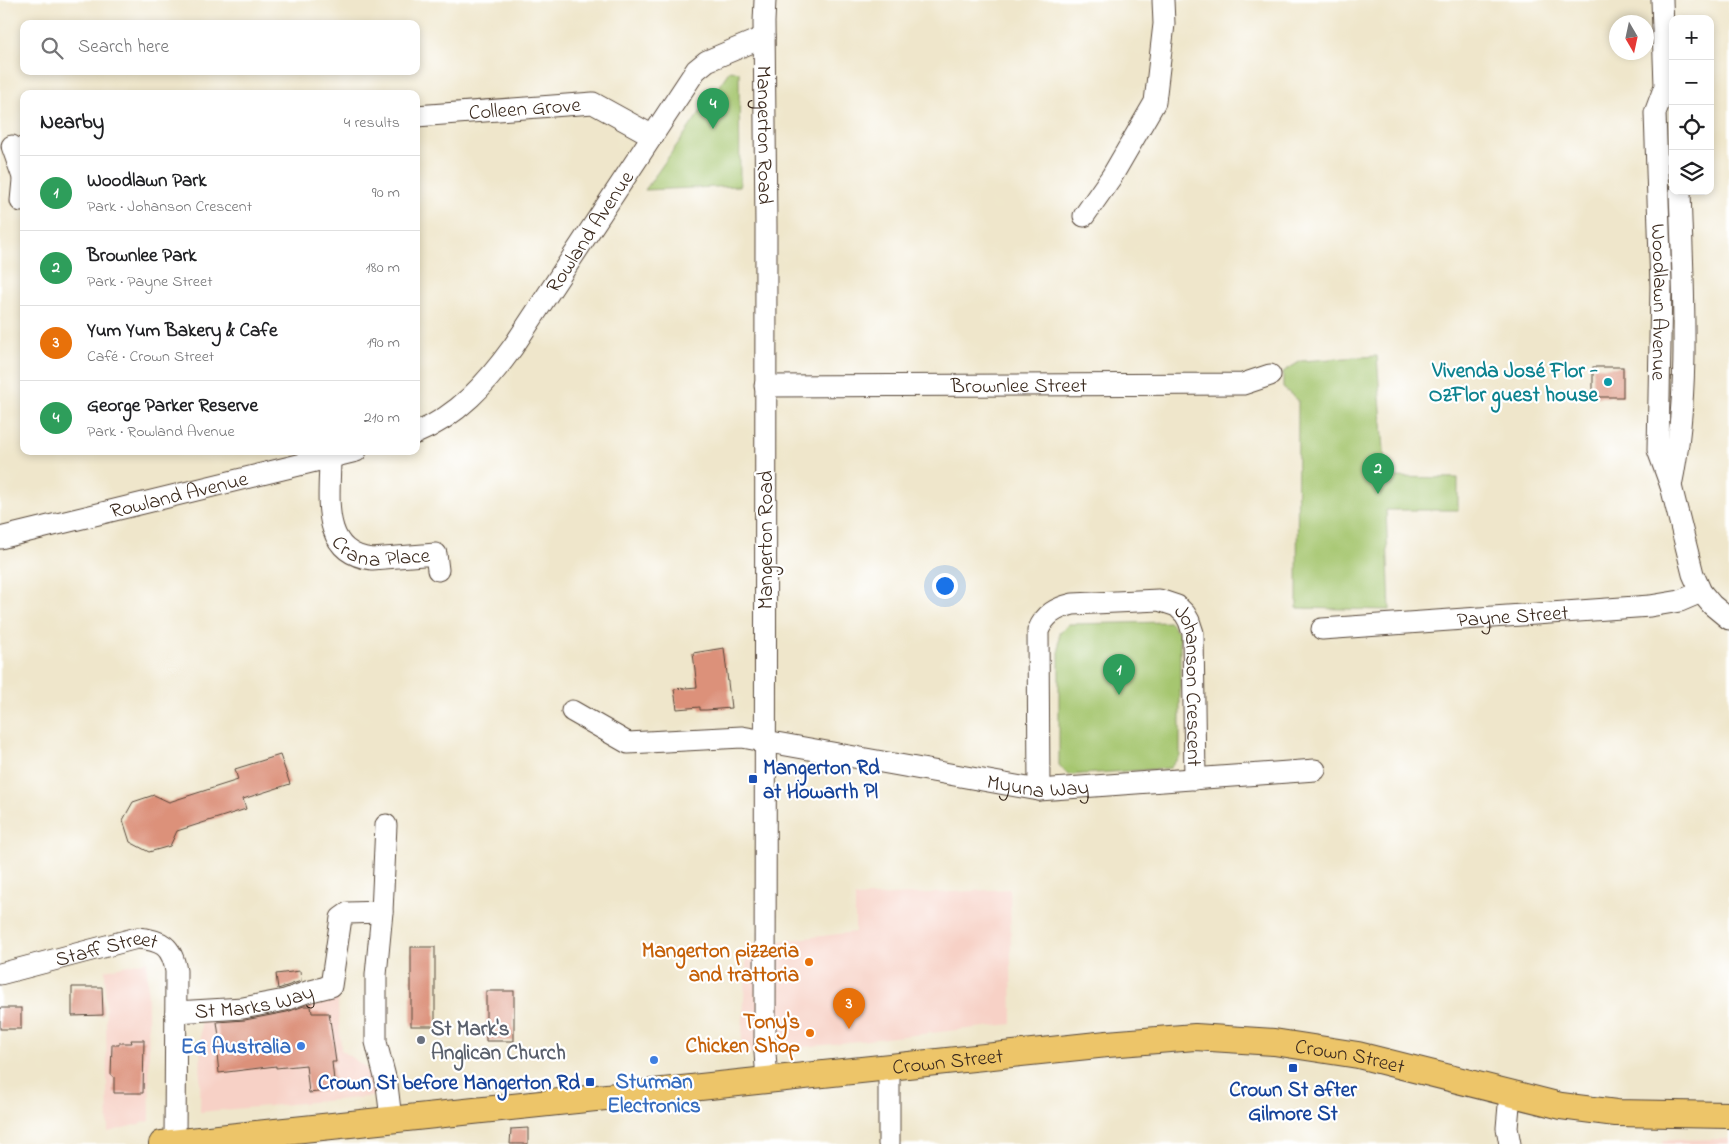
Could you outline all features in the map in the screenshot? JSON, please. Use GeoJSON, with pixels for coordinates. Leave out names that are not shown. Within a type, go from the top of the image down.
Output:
{"type":"FeatureCollection","features":[{"type":"Feature","properties":{"kind":"main road","name":"Crown Street"},"geometry":{"type":"LineString","coordinates":[[168,1143],[1107,1044],[1195,1037],[1274,1042],[1358,1055],[1561,1106],[1616,1113],[1729,1115]]}},
{"type":"Feature","properties":{"kind":"street","name":"Mangerton Road"},"geometry":{"type":"LineString","coordinates":[[765,0],[766,1080]]}},
{"type":"Feature","properties":{"kind":"street"},"geometry":{"type":"LineString","coordinates":[[1084,216],[1112,176],[1155,102],[1164,24],[1163,0]]}},
{"type":"Feature","properties":{"kind":"street","name":"Woodlawn Avenue"},"geometry":{"type":"LineString","coordinates":[[1662,0],[1669,94],[1655,113],[1661,286],[1658,450],[1671,486],[1687,554],[1701,592],[1729,619]]}},
{"type":"Feature","properties":{"kind":"street","name":"Rowland Avenue"},"geometry":{"type":"LineString","coordinates":[[420,431],[449,417],[493,374],[513,347],[696,70],[707,61],[764,37]]}},
{"type":"Feature","properties":{"kind":"street","name":"Colleen Grove"},"geometry":{"type":"LineString","coordinates":[[420,116],[593,102],[653,136]]}},
{"type":"Feature","properties":{"kind":"street"},"geometry":{"type":"LineString","coordinates":[[12,146],[20,169]]}},
{"type":"Feature","properties":{"kind":"street","name":"Woodlawn Avenue"},"geometry":{"type":"LineString","coordinates":[[1671,486],[1678,451],[1685,353],[1680,195]]}},
{"type":"Feature","properties":{"kind":"street","name":"Brownlee Street"},"geometry":{"type":"LineString","coordinates":[[765,386],[1243,384],[1270,375]]}},
{"type":"Feature","properties":{"kind":"street","name":"Rowland Avenue"},"geometry":{"type":"LineString","coordinates":[[0,538],[341,455]]}},
{"type":"Feature","properties":{"kind":"street","name":"Crana Place"},"geometry":{"type":"LineString","coordinates":[[330,458],[331,522],[339,542],[362,558],[436,554],[438,570]]}},
{"type":"Feature","properties":{"kind":"street","name":"Payne Street"},"geometry":{"type":"LineString","coordinates":[[1322,629],[1650,606],[1680,601],[1701,592]]}},
{"type":"Feature","properties":{"kind":"street","name":"Johanson Crescent"},"geometry":{"type":"LineString","coordinates":[[1039,790],[1038,631],[1042,621],[1050,613],[1060,607],[1073,604],[1159,600],[1177,606],[1185,614],[1193,633],[1195,779]]}},
{"type":"Feature","properties":{"kind":"street","name":"Myuna Way"},"geometry":{"type":"LineString","coordinates":[[572,711],[628,743],[742,737],[1039,790],[1315,770]]}},
{"type":"Feature","properties":{"kind":"street"},"geometry":{"type":"LineString","coordinates":[[386,825],[382,912],[376,975],[376,1042],[387,1085],[391,1120]]}},
{"type":"Feature","properties":{"kind":"street","name":"St Marks Way"},"geometry":{"type":"LineString","coordinates":[[176,1012],[243,1008],[286,1000],[307,992],[332,986],[341,918],[348,913],[382,912]]}},
{"type":"Feature","properties":{"kind":"street","name":"Staff Street"},"geometry":{"type":"LineString","coordinates":[[0,974],[137,938],[155,940],[164,945],[174,961],[176,1012],[168,1143]]}},
{"type":"Feature","properties":{"kind":"street"},"geometry":{"type":"LineString","coordinates":[[889,1068],[889,1144]]}},
{"type":"Feature","properties":{"kind":"street"},"geometry":{"type":"LineString","coordinates":[[1510,1094],[1507,1128],[1510,1144]]}},
{"type":"Feature","properties":{"kind":"shaded area"},"geometry":{"type":"Polygon","coordinates":[[[1010,889],[1012,1024],[741,1054],[747,945],[855,932],[855,897],[1010,889]]]}},
{"type":"Feature","properties":{"kind":"shaded area"},"geometry":{"type":"Polygon","coordinates":[[[147,961],[150,1121],[108,1132],[105,970],[147,961]]]}},
{"type":"Feature","properties":{"kind":"shaded area"},"geometry":{"type":"Polygon","coordinates":[[[337,991],[341,1050],[365,1067],[379,1096],[200,1112],[201,1007],[337,991]]]}},
{"type":"Feature","properties":{"kind":"shaded area"},"geometry":{"type":"Polygon","coordinates":[[[1729,1139],[1729,1144],[1663,1144],[1663,1140],[1729,1139]]]}},
{"type":"Feature","properties":{"kind":"green space"},"geometry":{"type":"Polygon","coordinates":[[[730,70],[739,72],[740,186],[645,190],[730,70]]]}},
{"type":"Feature","properties":{"kind":"green space"},"geometry":{"type":"Polygon","coordinates":[[[1377,356],[1386,477],[1458,478],[1458,510],[1386,510],[1390,610],[1297,608],[1298,400],[1283,388],[1283,372],[1301,361],[1377,356]]]}},
{"type":"Feature","properties":{"kind":"green space"},"geometry":{"type":"Polygon","coordinates":[[[1170,622],[1180,634],[1180,756],[1170,768],[1068,775],[1059,765],[1059,633],[1069,624],[1170,622]]]}},
{"type":"Feature","properties":{"kind":"building","name":"Vivenda José Flor - OzFlor guest house"},"geometry":{"type":"Polygon","coordinates":[[[1593,367],[1623,367],[1623,397],[1593,397],[1593,367]]]}},
{"type":"Feature","properties":{"kind":"building"},"geometry":{"type":"Polygon","coordinates":[[[724,648],[731,708],[700,710],[700,707],[677,709],[674,689],[697,687],[693,653],[724,648]]]}},
{"type":"Feature","properties":{"kind":"building"},"geometry":{"type":"Polygon","coordinates":[[[280,755],[290,784],[243,799],[246,809],[177,831],[170,846],[149,852],[130,842],[123,820],[133,802],[154,795],[169,802],[238,780],[235,769],[280,755]]]}},
{"type":"Feature","properties":{"kind":"building"},"geometry":{"type":"Polygon","coordinates":[[[411,947],[435,947],[435,1026],[411,1026],[411,947]]]}},
{"type":"Feature","properties":{"kind":"building"},"geometry":{"type":"Polygon","coordinates":[[[300,971],[301,981],[278,989],[276,974],[300,971]]]}},
{"type":"Feature","properties":{"kind":"building"},"geometry":{"type":"Polygon","coordinates":[[[72,987],[102,987],[103,1015],[72,1016],[72,987]]]}},
{"type":"Feature","properties":{"kind":"building"},"geometry":{"type":"Polygon","coordinates":[[[486,991],[514,991],[514,1041],[486,1041],[486,991]]]}},
{"type":"Feature","properties":{"kind":"building"},"geometry":{"type":"Polygon","coordinates":[[[304,1006],[311,1006],[312,1013],[329,1013],[336,1062],[332,1062],[335,1090],[309,1093],[306,1065],[276,1068],[276,1066],[219,1073],[216,1045],[220,1044],[217,1022],[245,1020],[287,1012],[304,1006]]]}},
{"type":"Feature","properties":{"kind":"building"},"geometry":{"type":"Polygon","coordinates":[[[0,1008],[21,1008],[21,1029],[0,1029],[0,1008]]]}},
{"type":"Feature","properties":{"kind":"building"},"geometry":{"type":"Polygon","coordinates":[[[131,1040],[144,1040],[143,1093],[114,1093],[114,1077],[111,1075],[112,1045],[132,1043],[131,1040]]]}},
{"type":"Feature","properties":{"kind":"building"},"geometry":{"type":"Polygon","coordinates":[[[528,1128],[528,1144],[510,1144],[511,1129],[528,1128]]]}},
{"type":"Feature","properties":{"kind":"place","name":"George Parker Reserve"},"geometry":{"type":"Point","coordinates":[713,129]}},
{"type":"Feature","properties":{"kind":"place","name":"Vivenda José Flor - OzFlor guest house"},"geometry":{"type":"Point","coordinates":[1608,382]}},
{"type":"Feature","properties":{"kind":"place","name":"Brownlee Park"},"geometry":{"type":"Point","coordinates":[1378,494]}},
{"type":"Feature","properties":{"kind":"place","name":"Woodlawn Park"},"geometry":{"type":"Point","coordinates":[1119,695]}},
{"type":"Feature","properties":{"kind":"place","name":"Mangerton Rd at Howarth Pl"},"geometry":{"type":"Point","coordinates":[753,779]}},
{"type":"Feature","properties":{"kind":"place","name":"Mangerton pizzeria and trattoria"},"geometry":{"type":"Point","coordinates":[809,962]}},
{"type":"Feature","properties":{"kind":"place","name":"Yum Yum Bakery & Cafe"},"geometry":{"type":"Point","coordinates":[849,1029]}},
{"type":"Feature","properties":{"kind":"place","name":"Tony's Chicken Shop"},"geometry":{"type":"Point","coordinates":[810,1033]}},
{"type":"Feature","properties":{"kind":"place","name":"St Mark's Anglican Church"},"geometry":{"type":"Point","coordinates":[421,1040]}},
{"type":"Feature","properties":{"kind":"place","name":"EG Australia"},"geometry":{"type":"Point","coordinates":[301,1046]}},
{"type":"Feature","properties":{"kind":"place","name":"Sturman Electronics"},"geometry":{"type":"Point","coordinates":[654,1060]}},
{"type":"Feature","properties":{"kind":"place","name":"Crown St after Gilmore St"},"geometry":{"type":"Point","coordinates":[1293,1068]}},
{"type":"Feature","properties":{"kind":"place","name":"Crown St before Mangerton Rd"},"geometry":{"type":"Point","coordinates":[590,1082]}}]}
